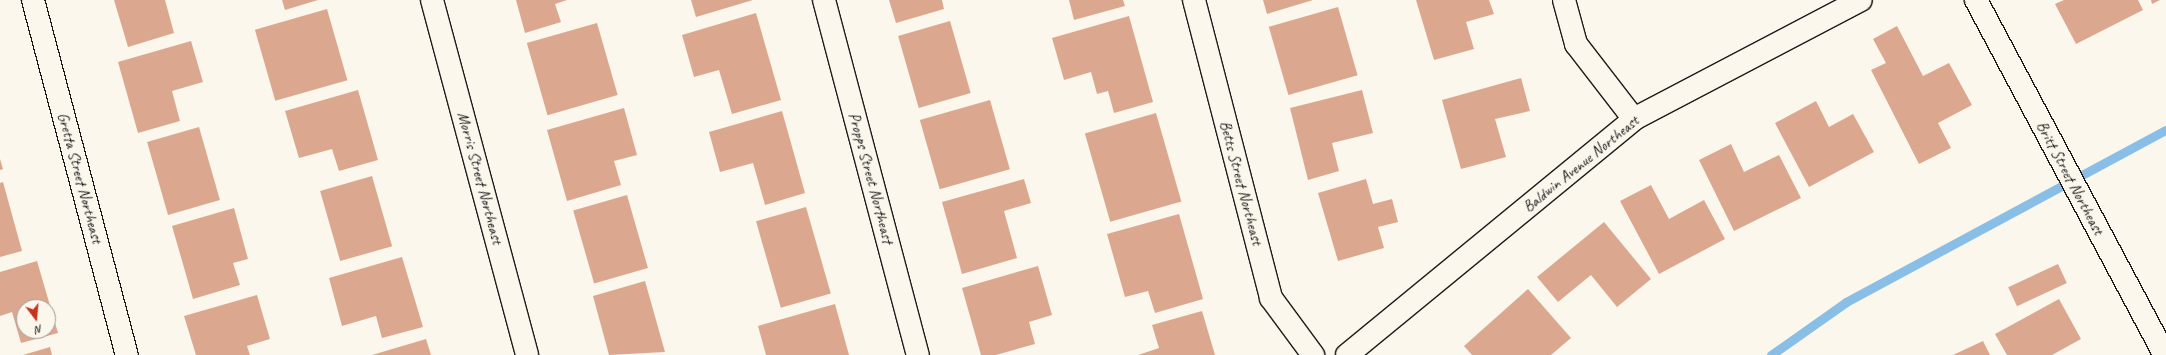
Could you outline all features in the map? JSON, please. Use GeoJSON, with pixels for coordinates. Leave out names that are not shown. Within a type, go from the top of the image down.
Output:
{"type":"FeatureCollection","features":[{"type":"Feature","properties":{"kind":"street","name":"Gretta Street Northeast"},"geometry":{"type":"LineString","coordinates":[[33,0],[127,355]]}},
{"type":"Feature","properties":{"kind":"street","name":"Morris Street Northeast"},"geometry":{"type":"LineString","coordinates":[[432,0],[527,355]]}},
{"type":"Feature","properties":{"kind":"street","name":"Propps Street Northeast"},"geometry":{"type":"LineString","coordinates":[[824,0],[918,355]]}},
{"type":"Feature","properties":{"kind":"street","name":"Betts Street Northeast"},"geometry":{"type":"LineString","coordinates":[[1194,0],[1271,298],[1314,355]]}},
{"type":"Feature","properties":{"kind":"street"},"geometry":{"type":"LineString","coordinates":[[1564,0],[1576,44],[1634,119]]}},
{"type":"Feature","properties":{"kind":"street","name":"Baldwin Avenue Northeast"},"geometry":{"type":"LineString","coordinates":[[1347,355],[1634,119],[1862,0]]}},
{"type":"Feature","properties":{"kind":"street","name":"Britt Street Northeast"},"geometry":{"type":"LineString","coordinates":[[1976,0],[2056,153],[2165,355]]}},
{"type":"Feature","properties":{"kind":"building"},"geometry":{"type":"Polygon","coordinates":[[[114,0],[165,0],[174,33],[128,47],[114,0]]]}},
{"type":"Feature","properties":{"kind":"building"},"geometry":{"type":"Polygon","coordinates":[[[282,0],[318,0],[285,10],[282,0]]]}},
{"type":"Feature","properties":{"kind":"building"},"geometry":{"type":"Polygon","coordinates":[[[516,0],[567,0],[555,4],[561,22],[525,33],[516,0]]]}},
{"type":"Feature","properties":{"kind":"building"},"geometry":{"type":"Polygon","coordinates":[[[691,0],[753,0],[696,17],[691,0]]]}},
{"type":"Feature","properties":{"kind":"building"},"geometry":{"type":"Polygon","coordinates":[[[889,0],[942,0],[944,9],[896,23],[889,0]]]}},
{"type":"Feature","properties":{"kind":"building"},"geometry":{"type":"Polygon","coordinates":[[[1069,0],[1123,0],[1125,6],[1074,20],[1069,0]]]}},
{"type":"Feature","properties":{"kind":"building"},"geometry":{"type":"Polygon","coordinates":[[[1263,0],[1313,0],[1267,14],[1263,0]]]}},
{"type":"Feature","properties":{"kind":"building"},"geometry":{"type":"Polygon","coordinates":[[[1416,0],[1489,0],[1494,14],[1466,22],[1474,49],[1434,60],[1416,0]]]}},
{"type":"Feature","properties":{"kind":"building"},"geometry":{"type":"Polygon","coordinates":[[[2064,0],[2138,0],[2143,10],[2076,44],[2055,4],[2064,0]]]}},
{"type":"Feature","properties":{"kind":"building"},"geometry":{"type":"Polygon","coordinates":[[[2151,0],[2160,0],[2152,4],[2151,0]]]}},
{"type":"Feature","properties":{"kind":"building"},"geometry":{"type":"Polygon","coordinates":[[[1338,7],[1358,75],[1288,95],[1269,27],[1338,7]]]}},
{"type":"Feature","properties":{"kind":"building"},"geometry":{"type":"Polygon","coordinates":[[[327,9],[347,80],[275,101],[255,30],[327,9]]]}},
{"type":"Feature","properties":{"kind":"building"},"geometry":{"type":"Polygon","coordinates":[[[756,13],[781,100],[732,114],[719,70],[694,77],[682,35],[756,13]]]}},
{"type":"Feature","properties":{"kind":"building"},"geometry":{"type":"Polygon","coordinates":[[[1129,16],[1153,102],[1114,113],[1108,91],[1097,94],[1091,72],[1064,80],[1052,38],[1129,16]]]}},
{"type":"Feature","properties":{"kind":"building"},"geometry":{"type":"Polygon","coordinates":[[[950,21],[971,93],[919,108],[898,36],[950,21]]]}},
{"type":"Feature","properties":{"kind":"building"},"geometry":{"type":"Polygon","coordinates":[[[597,23],[618,95],[548,115],[527,43],[597,23]]]}},
{"type":"Feature","properties":{"kind":"building"},"geometry":{"type":"Polygon","coordinates":[[[1897,26],[1923,76],[1949,63],[1972,105],[1938,123],[1951,148],[1919,164],[1871,70],[1886,63],[1873,39],[1897,26]]]}},
{"type":"Feature","properties":{"kind":"building"},"geometry":{"type":"Polygon","coordinates":[[[191,41],[203,82],[172,91],[180,121],[138,133],[118,62],[191,41]]]}},
{"type":"Feature","properties":{"kind":"building"},"geometry":{"type":"Polygon","coordinates":[[[1521,78],[1530,111],[1495,119],[1506,157],[1461,169],[1442,100],[1521,78]]]}},
{"type":"Feature","properties":{"kind":"building"},"geometry":{"type":"Polygon","coordinates":[[[358,90],[378,160],[339,171],[332,149],[299,158],[285,111],[358,90]]]}},
{"type":"Feature","properties":{"kind":"building"},"geometry":{"type":"Polygon","coordinates":[[[1362,90],[1373,133],[1332,143],[1339,171],[1308,180],[1290,108],[1362,90]]]}},
{"type":"Feature","properties":{"kind":"building"},"geometry":{"type":"Polygon","coordinates":[[[990,100],[1010,169],[940,189],[920,120],[990,100]]]}},
{"type":"Feature","properties":{"kind":"building"},"geometry":{"type":"Polygon","coordinates":[[[1816,101],[1829,127],[1853,114],[1874,152],[1809,187],[1775,123],[1816,101]]]}},
{"type":"Feature","properties":{"kind":"building"},"geometry":{"type":"Polygon","coordinates":[[[624,108],[637,155],[614,161],[621,185],[567,201],[547,130],[624,108]]]}},
{"type":"Feature","properties":{"kind":"building"},"geometry":{"type":"Polygon","coordinates":[[[782,111],[805,193],[765,205],[753,163],[720,172],[709,132],[782,111]]]}},
{"type":"Feature","properties":{"kind":"building"},"geometry":{"type":"Polygon","coordinates":[[[1156,113],[1181,201],[1110,222],[1085,133],[1156,113]]]}},
{"type":"Feature","properties":{"kind":"building"},"geometry":{"type":"Polygon","coordinates":[[[199,127],[220,200],[168,215],[147,142],[199,127]]]}},
{"type":"Feature","properties":{"kind":"building"},"geometry":{"type":"Polygon","coordinates":[[[1731,144],[1744,172],[1779,155],[1801,198],[1734,231],[1699,160],[1731,144]]]}},
{"type":"Feature","properties":{"kind":"building"},"geometry":{"type":"Polygon","coordinates":[[[0,159],[3,169],[0,170],[0,159]]]}},
{"type":"Feature","properties":{"kind":"building"},"geometry":{"type":"Polygon","coordinates":[[[372,176],[392,246],[340,261],[320,191],[372,176]]]}},
{"type":"Feature","properties":{"kind":"building"},"geometry":{"type":"Polygon","coordinates":[[[1024,179],[1031,203],[1004,211],[1017,258],[962,274],[942,202],[1024,179]]]}},
{"type":"Feature","properties":{"kind":"building"},"geometry":{"type":"Polygon","coordinates":[[[1366,179],[1373,204],[1392,199],[1398,222],[1378,227],[1384,248],[1338,261],[1318,193],[1366,179]]]}},
{"type":"Feature","properties":{"kind":"building"},"geometry":{"type":"Polygon","coordinates":[[[3,182],[22,251],[0,257],[0,183],[3,182]]]}},
{"type":"Feature","properties":{"kind":"building"},"geometry":{"type":"Polygon","coordinates":[[[1651,185],[1669,219],[1704,200],[1725,239],[1659,274],[1620,201],[1651,185]]]}},
{"type":"Feature","properties":{"kind":"building"},"geometry":{"type":"Polygon","coordinates":[[[627,195],[648,268],[594,283],[573,210],[627,195]]]}},
{"type":"Feature","properties":{"kind":"building"},"geometry":{"type":"Polygon","coordinates":[[[806,207],[831,294],[781,308],[756,221],[806,207]]]}},
{"type":"Feature","properties":{"kind":"building"},"geometry":{"type":"Polygon","coordinates":[[[234,208],[248,259],[233,263],[240,285],[193,299],[172,226],[234,208]]]}},
{"type":"Feature","properties":{"kind":"building"},"geometry":{"type":"Polygon","coordinates":[[[1179,214],[1203,299],[1155,313],[1148,291],[1125,297],[1107,234],[1179,214]]]}},
{"type":"Feature","properties":{"kind":"building"},"geometry":{"type":"Polygon","coordinates":[[[1604,222],[1651,279],[1617,307],[1591,275],[1558,302],[1537,277],[1604,222]]]}},
{"type":"Feature","properties":{"kind":"building"},"geometry":{"type":"Polygon","coordinates":[[[402,257],[423,327],[382,338],[376,316],[342,326],[329,278],[402,257]]]}},
{"type":"Feature","properties":{"kind":"building"},"geometry":{"type":"Polygon","coordinates":[[[37,261],[48,299],[16,299],[16,326],[12,312],[0,316],[0,272],[37,261]]]}},
{"type":"Feature","properties":{"kind":"building"},"geometry":{"type":"Polygon","coordinates":[[[2058,264],[2067,283],[2017,306],[2008,287],[2058,264]]]}},
{"type":"Feature","properties":{"kind":"building"},"geometry":{"type":"Polygon","coordinates":[[[1038,266],[1052,315],[1029,322],[1035,344],[996,355],[981,355],[962,288],[1038,266]]]}},
{"type":"Feature","properties":{"kind":"building"},"geometry":{"type":"Polygon","coordinates":[[[645,281],[665,352],[609,355],[593,296],[645,281]]]}},
{"type":"Feature","properties":{"kind":"building"},"geometry":{"type":"Polygon","coordinates":[[[1528,289],[1571,338],[1551,355],[1472,355],[1464,346],[1528,289]]]}},
{"type":"Feature","properties":{"kind":"building"},"geometry":{"type":"Polygon","coordinates":[[[257,295],[270,339],[247,346],[250,355],[196,355],[184,316],[257,295]]]}},
{"type":"Feature","properties":{"kind":"building"},"geometry":{"type":"Polygon","coordinates":[[[2059,299],[2081,339],[2052,355],[2007,355],[1995,334],[2059,299]]]}},
{"type":"Feature","properties":{"kind":"building"},"geometry":{"type":"Polygon","coordinates":[[[835,304],[849,355],[766,355],[758,326],[835,304]]]}},
{"type":"Feature","properties":{"kind":"building"},"geometry":{"type":"Polygon","coordinates":[[[1202,311],[1215,355],[1138,355],[1159,348],[1152,325],[1202,311]]]}},
{"type":"Feature","properties":{"kind":"building"},"geometry":{"type":"Polygon","coordinates":[[[20,339],[36,339],[21,343],[20,339]]]}},
{"type":"Feature","properties":{"kind":"building"},"geometry":{"type":"Polygon","coordinates":[[[426,339],[431,355],[372,355],[426,339]]]}},
{"type":"Feature","properties":{"kind":"building"},"geometry":{"type":"Polygon","coordinates":[[[1983,341],[1990,355],[1953,355],[1983,341]]]}},
{"type":"Feature","properties":{"kind":"building"},"geometry":{"type":"Polygon","coordinates":[[[50,347],[52,355],[23,355],[50,347]]]}},
{"type":"Feature","properties":{"kind":"waterway"},"geometry":{"type":"LineString","coordinates":[[1771,355],[1846,302],[2166,130]]}}]}
